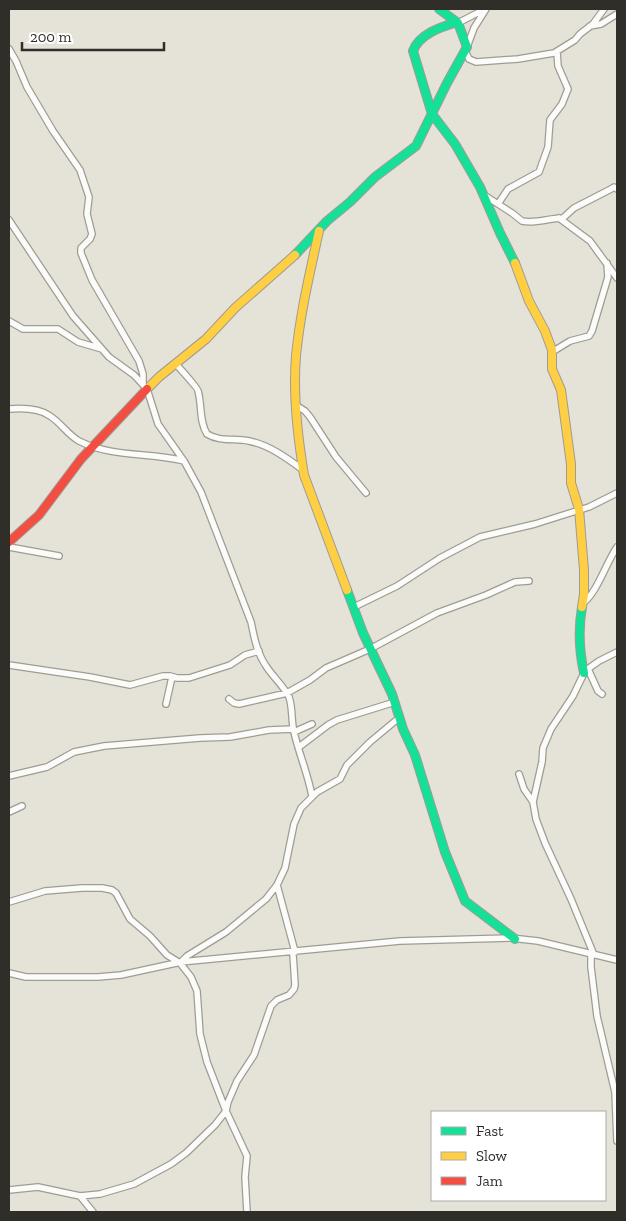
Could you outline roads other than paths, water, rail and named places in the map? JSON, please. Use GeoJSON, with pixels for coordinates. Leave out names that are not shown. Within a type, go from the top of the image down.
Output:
{"type":"FeatureCollection","features":[{"type":"Feature","properties":{"kind":"street"},"geometry":{"type":"LineString","coordinates":[[439,9],[458,23],[469,59],[476,62],[518,59],[557,52],[575,40],[604,9]]}},
{"type":"Feature","properties":{"kind":"street"},"geometry":{"type":"LineString","coordinates":[[486,9],[426,36],[413,48],[432,114],[455,144],[480,186],[515,262],[535,315],[545,331],[552,352],[552,368],[561,390],[564,409],[572,483],[578,509],[584,570],[583,603],[579,625],[580,654],[586,671],[598,691],[602,694]]}},
{"type":"Feature","properties":{"kind":"street"},"geometry":{"type":"LineString","coordinates":[[9,542],[39,515],[81,459],[113,427],[145,386],[206,339],[235,308],[293,257],[327,221],[350,202],[375,177],[416,146],[447,82],[466,49],[474,28],[486,9]]}},
{"type":"Feature","properties":{"kind":"street"},"geometry":{"type":"LineString","coordinates":[[590,26],[601,24],[617,14]]}},
{"type":"Feature","properties":{"kind":"street"},"geometry":{"type":"LineString","coordinates":[[9,49],[27,87],[80,170],[89,197],[88,217],[92,234],[90,240],[81,248],[81,253],[92,280],[139,362],[158,424],[184,461],[202,492],[259,651],[266,666],[286,693],[291,704],[293,730],[307,773],[312,796]]}},
{"type":"Feature","properties":{"kind":"street"},"geometry":{"type":"LineString","coordinates":[[498,204],[508,189],[536,175],[541,169],[548,147],[550,120],[562,104],[568,89],[558,66],[557,52]]}},
{"type":"Feature","properties":{"kind":"street"},"geometry":{"type":"LineString","coordinates":[[484,196],[525,222],[562,218],[574,208],[614,187],[617,189]]}},
{"type":"Feature","properties":{"kind":"street"},"geometry":{"type":"LineString","coordinates":[[560,218],[590,241],[617,278]]}},
{"type":"Feature","properties":{"kind":"street"},"geometry":{"type":"LineString","coordinates":[[9,220],[68,310],[109,357],[134,375],[145,386]]}},
{"type":"Feature","properties":{"kind":"street"},"geometry":{"type":"LineString","coordinates":[[319,231],[297,340],[295,380],[303,470],[370,648],[395,702],[403,729],[415,755],[445,852],[465,901],[515,939]]}},
{"type":"Feature","properties":{"kind":"street"},"geometry":{"type":"LineString","coordinates":[[552,352],[570,341],[589,336],[608,277],[607,263]]}},
{"type":"Feature","properties":{"kind":"street"},"geometry":{"type":"LineString","coordinates":[[9,321],[23,328],[58,329],[78,342],[102,349]]}},
{"type":"Feature","properties":{"kind":"street"},"geometry":{"type":"LineString","coordinates":[[176,364],[182,374],[198,390],[203,424],[207,434],[220,439],[260,444],[290,460],[303,470]]}},
{"type":"Feature","properties":{"kind":"street"},"geometry":{"type":"LineString","coordinates":[[297,406],[310,417],[336,457],[366,492]]}},
{"type":"Feature","properties":{"kind":"street"},"geometry":{"type":"LineString","coordinates":[[9,409],[23,409],[51,416],[74,437],[93,446],[121,454],[162,456],[184,461]]}},
{"type":"Feature","properties":{"kind":"street"},"geometry":{"type":"LineString","coordinates":[[354,607],[397,586],[440,558],[480,537],[535,524],[588,506],[617,493]]}},
{"type":"Feature","properties":{"kind":"street"},"geometry":{"type":"LineString","coordinates":[[9,547],[59,556]]}},
{"type":"Feature","properties":{"kind":"street"},"geometry":{"type":"LineString","coordinates":[[583,603],[592,594],[603,570],[617,547]]}},
{"type":"Feature","properties":{"kind":"street"},"geometry":{"type":"LineString","coordinates":[[229,699],[239,704],[286,693],[310,680],[326,668],[370,648],[437,613],[515,582],[530,582]]}},
{"type":"Feature","properties":{"kind":"street"},"geometry":{"type":"LineString","coordinates":[[9,665],[124,684],[141,683],[163,676],[189,678],[230,665],[244,655],[259,651]]}},
{"type":"Feature","properties":{"kind":"street"},"geometry":{"type":"LineString","coordinates":[[532,802],[546,741],[556,720],[573,696],[586,671],[599,661],[617,652]]}},
{"type":"Feature","properties":{"kind":"street"},"geometry":{"type":"LineString","coordinates":[[166,704],[172,677]]}},
{"type":"Feature","properties":{"kind":"street"},"geometry":{"type":"LineString","coordinates":[[298,747],[337,720],[395,702]]}},
{"type":"Feature","properties":{"kind":"street"},"geometry":{"type":"LineString","coordinates":[[180,962],[231,928],[266,899],[278,884],[285,868],[296,818],[301,808],[312,796],[327,785],[340,779],[347,765],[370,742],[400,717]]}},
{"type":"Feature","properties":{"kind":"street"},"geometry":{"type":"LineString","coordinates":[[9,776],[47,767],[74,752],[104,746],[230,737],[270,730],[293,730],[312,724]]}},
{"type":"Feature","properties":{"kind":"street"},"geometry":{"type":"LineString","coordinates":[[519,774],[524,789],[532,802],[536,820],[545,843],[571,899],[593,954],[591,967],[596,1016],[615,1092],[617,1142]]}},
{"type":"Feature","properties":{"kind":"street"},"geometry":{"type":"LineString","coordinates":[[9,812],[22,806]]}},
{"type":"Feature","properties":{"kind":"street"},"geometry":{"type":"LineString","coordinates":[[278,884],[296,951]]}},
{"type":"Feature","properties":{"kind":"street"},"geometry":{"type":"LineString","coordinates":[[9,902],[45,891],[82,888],[112,890],[116,893],[130,919],[150,936],[167,955],[180,962],[196,987],[201,1040],[216,1087],[247,1156],[245,1178],[247,1212]]}},
{"type":"Feature","properties":{"kind":"street"},"geometry":{"type":"LineString","coordinates":[[9,973],[26,977],[98,977],[121,975],[180,962],[400,941],[515,939],[538,941],[617,960]]}},
{"type":"Feature","properties":{"kind":"street"},"geometry":{"type":"LineString","coordinates":[[9,1190],[38,1187],[80,1196],[100,1194],[127,1187],[171,1164],[186,1153],[226,1111],[237,1081],[254,1056],[271,1006],[277,1000],[289,995],[294,989],[293,954],[296,951]]}},
{"type":"Feature","properties":{"kind":"street"},"geometry":{"type":"LineString","coordinates":[[80,1196],[93,1212]]}}]}
